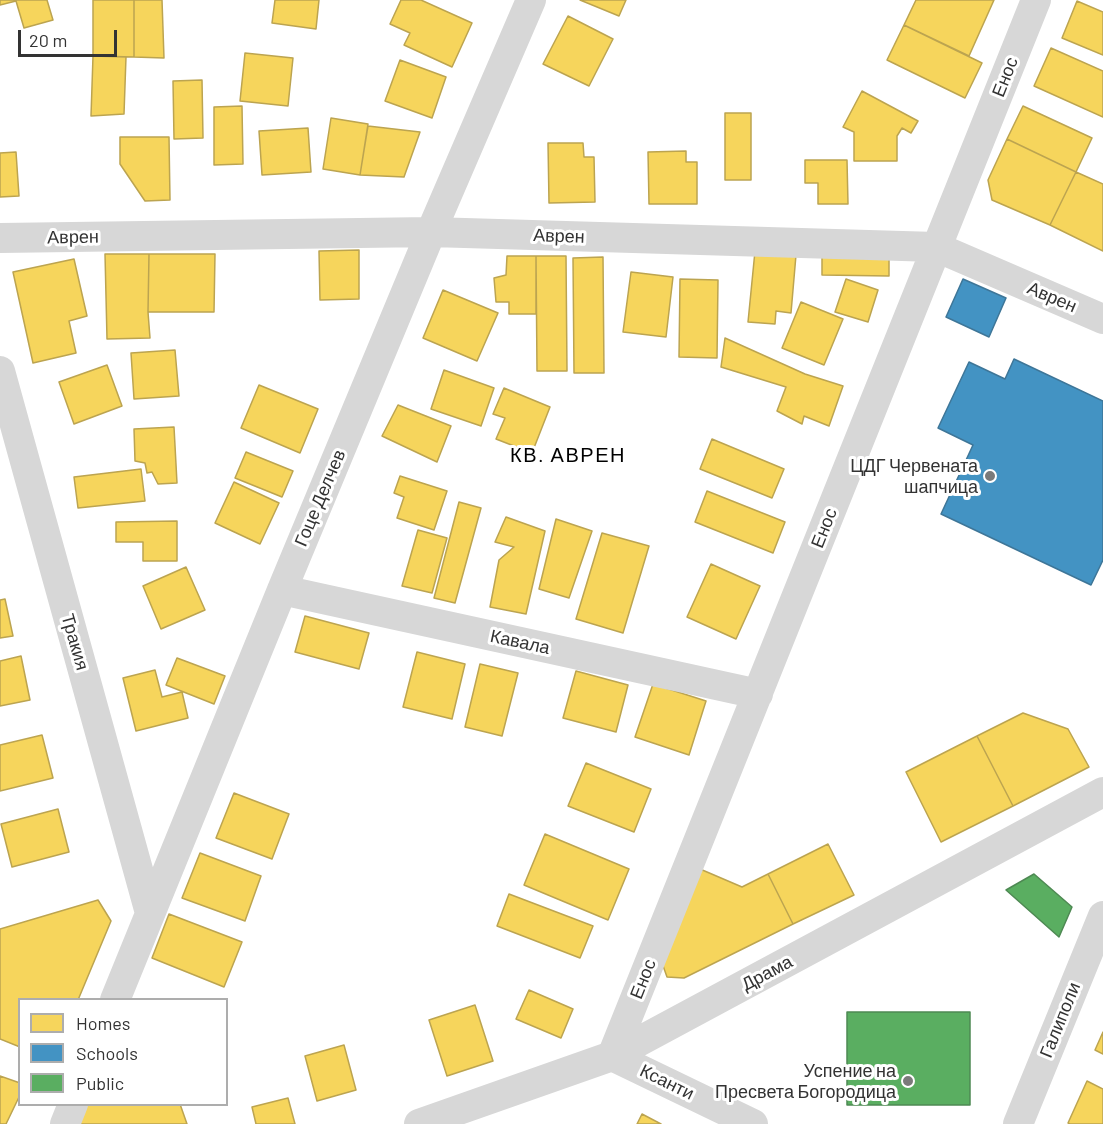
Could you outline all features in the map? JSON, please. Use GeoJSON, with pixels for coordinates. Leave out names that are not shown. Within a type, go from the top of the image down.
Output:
{"type":"FeatureCollection","features":[{"type":"Feature","properties":{"kind":"street","name":"Гоце Делчев"},"geometry":{"type":"LineString","coordinates":[[115,998],[431,232],[531,0]]}},
{"type":"Feature","properties":{"kind":"street","name":"Енос"},"geometry":{"type":"LineString","coordinates":[[612,1056],[1036,0]]}},
{"type":"Feature","properties":{"kind":"street","name":"Аврен"},"geometry":{"type":"LineString","coordinates":[[0,238],[431,232],[936,247],[1103,319]]}},
{"type":"Feature","properties":{"kind":"street","name":"Тракия"},"geometry":{"type":"LineString","coordinates":[[0,371],[150,913]]}},
{"type":"Feature","properties":{"kind":"street","name":"Кавала"},"geometry":{"type":"LineString","coordinates":[[282,590],[758,694]]}},
{"type":"Feature","properties":{"kind":"street","name":"Драма"},"geometry":{"type":"LineString","coordinates":[[419,1124],[612,1056],[1103,792]]}},
{"type":"Feature","properties":{"kind":"street","name":"Галиполи"},"geometry":{"type":"LineString","coordinates":[[1018,1124],[1103,916]]}},
{"type":"Feature","properties":{"kind":"street","name":"Ксанти"},"geometry":{"type":"LineString","coordinates":[[612,1056],[753,1124]]}},
{"type":"Feature","properties":{"kind":"street"},"geometry":{"type":"LineString","coordinates":[[65,1124],[72,1106]]}},
{"type":"Feature","properties":{"kind":"building: Homes"},"geometry":{"type":"Polygon","coordinates":[[[0,0],[47,0],[53,20],[24,28],[16,1],[0,5],[0,0]]]}},
{"type":"Feature","properties":{"kind":"building: Homes"},"geometry":{"type":"Polygon","coordinates":[[[93,0],[134,0],[134,57],[93,56],[93,0]]]}},
{"type":"Feature","properties":{"kind":"building: Homes"},"geometry":{"type":"Polygon","coordinates":[[[134,0],[162,0],[164,58],[134,57],[134,0]]]}},
{"type":"Feature","properties":{"kind":"building: Homes"},"geometry":{"type":"Polygon","coordinates":[[[275,0],[319,0],[316,29],[272,23],[275,0]]]}},
{"type":"Feature","properties":{"kind":"building: Homes"},"geometry":{"type":"Polygon","coordinates":[[[401,0],[421,0],[472,23],[452,67],[404,45],[410,33],[390,24],[401,0]]]}},
{"type":"Feature","properties":{"kind":"building: Homes"},"geometry":{"type":"Polygon","coordinates":[[[580,0],[626,0],[619,16],[580,0]]]}},
{"type":"Feature","properties":{"kind":"building: Homes"},"geometry":{"type":"Polygon","coordinates":[[[916,0],[994,0],[969,56],[904,25],[916,0]]]}},
{"type":"Feature","properties":{"kind":"building: Homes"},"geometry":{"type":"Polygon","coordinates":[[[1077,1],[1103,12],[1103,55],[1062,38],[1077,1]]]}},
{"type":"Feature","properties":{"kind":"building: Homes"},"geometry":{"type":"Polygon","coordinates":[[[568,16],[613,39],[589,86],[543,64],[568,16]]]}},
{"type":"Feature","properties":{"kind":"building: Homes"},"geometry":{"type":"Polygon","coordinates":[[[904,25],[982,63],[965,98],[887,60],[904,25]]]}},
{"type":"Feature","properties":{"kind":"building: Homes"},"geometry":{"type":"Polygon","coordinates":[[[1051,48],[1103,71],[1103,117],[1034,86],[1051,48]]]}},
{"type":"Feature","properties":{"kind":"building: Homes"},"geometry":{"type":"Polygon","coordinates":[[[245,53],[293,58],[288,106],[240,101],[245,53]]]}},
{"type":"Feature","properties":{"kind":"building: Homes"},"geometry":{"type":"Polygon","coordinates":[[[93,56],[126,57],[124,114],[91,116],[93,56]]]}},
{"type":"Feature","properties":{"kind":"building: Homes"},"geometry":{"type":"Polygon","coordinates":[[[400,60],[446,77],[432,118],[385,101],[400,60]]]}},
{"type":"Feature","properties":{"kind":"building: Homes"},"geometry":{"type":"Polygon","coordinates":[[[202,80],[203,138],[174,139],[173,81],[202,80]]]}},
{"type":"Feature","properties":{"kind":"building: Homes"},"geometry":{"type":"Polygon","coordinates":[[[862,91],[918,121],[911,133],[902,128],[897,136],[897,161],[854,161],[854,132],[843,127],[862,91]]]}},
{"type":"Feature","properties":{"kind":"building: Homes"},"geometry":{"type":"Polygon","coordinates":[[[242,106],[243,164],[214,165],[214,107],[242,106]]]}},
{"type":"Feature","properties":{"kind":"building: Homes"},"geometry":{"type":"Polygon","coordinates":[[[1023,106],[1092,138],[1076,172],[1007,139],[1023,106]]]}},
{"type":"Feature","properties":{"kind":"building: Homes"},"geometry":{"type":"Polygon","coordinates":[[[725,113],[751,113],[751,180],[725,180],[725,113]]]}},
{"type":"Feature","properties":{"kind":"building: Homes"},"geometry":{"type":"Polygon","coordinates":[[[331,118],[368,124],[360,175],[323,169],[331,118]]]}},
{"type":"Feature","properties":{"kind":"building: Homes"},"geometry":{"type":"Polygon","coordinates":[[[368,126],[420,132],[404,177],[360,175],[368,126]]]}},
{"type":"Feature","properties":{"kind":"building: Homes"},"geometry":{"type":"Polygon","coordinates":[[[308,128],[311,172],[262,175],[259,131],[308,128]]]}},
{"type":"Feature","properties":{"kind":"building: Homes"},"geometry":{"type":"Polygon","coordinates":[[[120,137],[169,137],[170,200],[145,201],[120,164],[120,137]]]}},
{"type":"Feature","properties":{"kind":"building: Homes"},"geometry":{"type":"Polygon","coordinates":[[[1007,139],[1076,172],[1050,225],[992,200],[988,180],[1007,139]]]}},
{"type":"Feature","properties":{"kind":"building: Homes"},"geometry":{"type":"Polygon","coordinates":[[[548,143],[583,143],[584,157],[594,157],[595,202],[549,203],[548,143]]]}},
{"type":"Feature","properties":{"kind":"building: Homes"},"geometry":{"type":"Polygon","coordinates":[[[686,151],[686,162],[697,162],[697,204],[649,204],[648,152],[686,151]]]}},
{"type":"Feature","properties":{"kind":"building: Homes"},"geometry":{"type":"Polygon","coordinates":[[[16,152],[19,196],[0,197],[0,153],[16,152]]]}},
{"type":"Feature","properties":{"kind":"building: Homes"},"geometry":{"type":"Polygon","coordinates":[[[805,160],[847,160],[848,204],[818,204],[818,183],[805,183],[805,160]]]}},
{"type":"Feature","properties":{"kind":"building: Homes"},"geometry":{"type":"Polygon","coordinates":[[[1076,172],[1103,184],[1103,251],[1050,225],[1076,172]]]}},
{"type":"Feature","properties":{"kind":"building: Homes"},"geometry":{"type":"Polygon","coordinates":[[[359,250],[359,299],[320,300],[319,251],[359,250]]]}},
{"type":"Feature","properties":{"kind":"building: Homes"},"geometry":{"type":"Polygon","coordinates":[[[755,251],[796,255],[791,313],[776,311],[775,324],[748,322],[755,251]]]}},
{"type":"Feature","properties":{"kind":"building: Homes"},"geometry":{"type":"Polygon","coordinates":[[[822,252],[889,252],[889,276],[822,275],[822,252]]]}},
{"type":"Feature","properties":{"kind":"building: Homes"},"geometry":{"type":"Polygon","coordinates":[[[105,254],[149,254],[150,338],[107,339],[105,254]]]}},
{"type":"Feature","properties":{"kind":"building: Homes"},"geometry":{"type":"Polygon","coordinates":[[[149,254],[215,254],[214,312],[148,312],[149,254]]]}},
{"type":"Feature","properties":{"kind":"building: Homes"},"geometry":{"type":"Polygon","coordinates":[[[507,256],[536,256],[536,314],[509,314],[509,302],[496,302],[494,278],[506,275],[507,256]]]}},
{"type":"Feature","properties":{"kind":"building: Homes"},"geometry":{"type":"Polygon","coordinates":[[[536,256],[566,256],[567,371],[537,371],[536,256]]]}},
{"type":"Feature","properties":{"kind":"building: Homes"},"geometry":{"type":"Polygon","coordinates":[[[603,257],[604,373],[574,373],[573,258],[603,257]]]}},
{"type":"Feature","properties":{"kind":"building: Homes"},"geometry":{"type":"Polygon","coordinates":[[[74,259],[87,316],[69,321],[76,353],[33,363],[13,272],[74,259]]]}},
{"type":"Feature","properties":{"kind":"building: Homes"},"geometry":{"type":"Polygon","coordinates":[[[631,272],[673,277],[666,337],[623,332],[631,272]]]}},
{"type":"Feature","properties":{"kind":"building: Homes"},"geometry":{"type":"Polygon","coordinates":[[[680,279],[718,280],[717,358],[679,357],[680,279]]]}},
{"type":"Feature","properties":{"kind":"building: Homes"},"geometry":{"type":"Polygon","coordinates":[[[846,279],[878,290],[868,322],[835,312],[846,279]]]}},
{"type":"Feature","properties":{"kind":"building: Homes"},"geometry":{"type":"Polygon","coordinates":[[[443,290],[498,313],[477,361],[423,338],[443,290]]]}},
{"type":"Feature","properties":{"kind":"building: Homes"},"geometry":{"type":"Polygon","coordinates":[[[801,302],[843,319],[824,365],[782,348],[801,302]]]}},
{"type":"Feature","properties":{"kind":"building: Homes"},"geometry":{"type":"Polygon","coordinates":[[[725,338],[805,374],[843,386],[829,426],[804,416],[802,424],[777,411],[786,387],[721,367],[725,338]]]}},
{"type":"Feature","properties":{"kind":"building: Homes"},"geometry":{"type":"Polygon","coordinates":[[[175,350],[179,396],[134,399],[131,353],[175,350]]]}},
{"type":"Feature","properties":{"kind":"building: Homes"},"geometry":{"type":"Polygon","coordinates":[[[107,365],[122,406],[74,424],[59,382],[107,365]]]}},
{"type":"Feature","properties":{"kind":"building: Homes"},"geometry":{"type":"Polygon","coordinates":[[[444,370],[494,388],[481,426],[431,409],[444,370]]]}},
{"type":"Feature","properties":{"kind":"building: Homes"},"geometry":{"type":"Polygon","coordinates":[[[259,385],[318,409],[300,453],[241,428],[259,385]]]}},
{"type":"Feature","properties":{"kind":"building: Homes"},"geometry":{"type":"Polygon","coordinates":[[[504,388],[550,407],[532,453],[496,439],[505,418],[493,414],[504,388]]]}},
{"type":"Feature","properties":{"kind":"building: Homes"},"geometry":{"type":"Polygon","coordinates":[[[398,405],[451,426],[437,462],[382,436],[398,405]]]}},
{"type":"Feature","properties":{"kind":"building: Homes"},"geometry":{"type":"Polygon","coordinates":[[[174,427],[177,483],[158,484],[152,472],[147,473],[145,463],[135,461],[134,429],[174,427]]]}},
{"type":"Feature","properties":{"kind":"building: Homes"},"geometry":{"type":"Polygon","coordinates":[[[712,439],[784,469],[772,498],[700,469],[712,439]]]}},
{"type":"Feature","properties":{"kind":"building: Homes"},"geometry":{"type":"Polygon","coordinates":[[[246,452],[293,471],[282,497],[235,478],[246,452]]]}},
{"type":"Feature","properties":{"kind":"building: Homes"},"geometry":{"type":"Polygon","coordinates":[[[141,469],[145,501],[78,508],[74,477],[141,469]]]}},
{"type":"Feature","properties":{"kind":"building: Homes"},"geometry":{"type":"Polygon","coordinates":[[[400,476],[447,491],[434,530],[397,518],[404,497],[394,493],[400,476]]]}},
{"type":"Feature","properties":{"kind":"building: Homes"},"geometry":{"type":"Polygon","coordinates":[[[234,482],[279,503],[260,544],[215,523],[234,482]]]}},
{"type":"Feature","properties":{"kind":"building: Homes"},"geometry":{"type":"Polygon","coordinates":[[[707,491],[785,522],[773,553],[695,522],[707,491]]]}},
{"type":"Feature","properties":{"kind":"building: Homes"},"geometry":{"type":"Polygon","coordinates":[[[459,502],[481,508],[455,603],[434,598],[459,502]]]}},
{"type":"Feature","properties":{"kind":"building: Homes"},"geometry":{"type":"Polygon","coordinates":[[[506,517],[545,531],[526,614],[490,607],[499,560],[514,547],[495,542],[506,517]]]}},
{"type":"Feature","properties":{"kind":"building: Homes"},"geometry":{"type":"Polygon","coordinates":[[[556,519],[592,531],[569,598],[539,589],[556,519]]]}},
{"type":"Feature","properties":{"kind":"building: Homes"},"geometry":{"type":"Polygon","coordinates":[[[177,521],[177,561],[143,561],[143,542],[116,542],[116,522],[177,521]]]}},
{"type":"Feature","properties":{"kind":"building: Homes"},"geometry":{"type":"Polygon","coordinates":[[[418,530],[447,538],[432,593],[402,586],[418,530]]]}},
{"type":"Feature","properties":{"kind":"building: Homes"},"geometry":{"type":"Polygon","coordinates":[[[602,533],[649,546],[623,633],[576,619],[602,533]]]}},
{"type":"Feature","properties":{"kind":"building: Homes"},"geometry":{"type":"Polygon","coordinates":[[[711,564],[760,586],[736,639],[687,617],[711,564]]]}},
{"type":"Feature","properties":{"kind":"building: Homes"},"geometry":{"type":"Polygon","coordinates":[[[186,567],[205,610],[161,629],[143,586],[186,567]]]}},
{"type":"Feature","properties":{"kind":"building: Homes"},"geometry":{"type":"Polygon","coordinates":[[[5,599],[13,636],[0,638],[0,600],[5,599]]]}},
{"type":"Feature","properties":{"kind":"building: Homes"},"geometry":{"type":"Polygon","coordinates":[[[305,616],[369,633],[359,669],[295,652],[305,616]]]}},
{"type":"Feature","properties":{"kind":"building: Homes"},"geometry":{"type":"Polygon","coordinates":[[[417,652],[465,664],[452,719],[403,707],[417,652]]]}},
{"type":"Feature","properties":{"kind":"building: Homes"},"geometry":{"type":"Polygon","coordinates":[[[21,656],[30,700],[0,706],[0,661],[21,656]]]}},
{"type":"Feature","properties":{"kind":"building: Homes"},"geometry":{"type":"Polygon","coordinates":[[[177,658],[225,676],[214,704],[166,685],[177,658]]]}},
{"type":"Feature","properties":{"kind":"building: Homes"},"geometry":{"type":"Polygon","coordinates":[[[480,664],[518,673],[502,736],[465,727],[480,664]]]}},
{"type":"Feature","properties":{"kind":"building: Homes"},"geometry":{"type":"Polygon","coordinates":[[[155,670],[162,697],[182,692],[188,718],[136,731],[123,678],[155,670]]]}},
{"type":"Feature","properties":{"kind":"building: Homes"},"geometry":{"type":"Polygon","coordinates":[[[576,671],[628,685],[616,732],[563,718],[576,671]]]}},
{"type":"Feature","properties":{"kind":"building: Homes"},"geometry":{"type":"Polygon","coordinates":[[[653,684],[706,701],[689,755],[635,737],[653,684]]]}},
{"type":"Feature","properties":{"kind":"building: Homes"},"geometry":{"type":"Polygon","coordinates":[[[1023,713],[1068,729],[1089,767],[1013,806],[977,736],[1023,713]]]}},
{"type":"Feature","properties":{"kind":"building: Homes"},"geometry":{"type":"Polygon","coordinates":[[[42,735],[53,778],[0,791],[0,745],[42,735]]]}},
{"type":"Feature","properties":{"kind":"building: Homes"},"geometry":{"type":"Polygon","coordinates":[[[977,736],[1013,806],[941,842],[906,772],[977,736]]]}},
{"type":"Feature","properties":{"kind":"building: Homes"},"geometry":{"type":"Polygon","coordinates":[[[586,763],[651,789],[634,832],[568,806],[586,763]]]}},
{"type":"Feature","properties":{"kind":"building: Homes"},"geometry":{"type":"Polygon","coordinates":[[[234,793],[289,814],[272,859],[216,838],[234,793]]]}},
{"type":"Feature","properties":{"kind":"building: Homes"},"geometry":{"type":"Polygon","coordinates":[[[58,809],[69,852],[12,867],[1,824],[58,809]]]}},
{"type":"Feature","properties":{"kind":"building: Homes"},"geometry":{"type":"Polygon","coordinates":[[[545,834],[629,869],[608,920],[524,885],[545,834]]]}},
{"type":"Feature","properties":{"kind":"building: Homes"},"geometry":{"type":"Polygon","coordinates":[[[828,844],[854,895],[793,924],[768,874],[828,844]]]}},
{"type":"Feature","properties":{"kind":"building: Homes"},"geometry":{"type":"Polygon","coordinates":[[[200,853],[261,876],[245,921],[182,898],[200,853]]]}},
{"type":"Feature","properties":{"kind":"building: Homes"},"geometry":{"type":"Polygon","coordinates":[[[700,869],[742,887],[768,874],[793,924],[684,978],[667,977],[661,960],[700,869]]]}},
{"type":"Feature","properties":{"kind":"building: Homes"},"geometry":{"type":"Polygon","coordinates":[[[509,894],[593,926],[580,958],[497,926],[509,894]]]}},
{"type":"Feature","properties":{"kind":"building: Homes"},"geometry":{"type":"Polygon","coordinates":[[[98,900],[111,921],[79,998],[18,998],[18,1046],[0,1039],[0,929],[98,900]]]}},
{"type":"Feature","properties":{"kind":"building: Homes"},"geometry":{"type":"Polygon","coordinates":[[[169,914],[242,942],[224,987],[152,958],[169,914]]]}},
{"type":"Feature","properties":{"kind":"building: Homes"},"geometry":{"type":"Polygon","coordinates":[[[529,990],[573,1009],[561,1038],[516,1019],[529,990]]]}},
{"type":"Feature","properties":{"kind":"building: Homes"},"geometry":{"type":"Polygon","coordinates":[[[475,1005],[493,1061],[447,1076],[429,1020],[475,1005]]]}},
{"type":"Feature","properties":{"kind":"building: Homes"},"geometry":{"type":"Polygon","coordinates":[[[1103,1032],[1103,1054],[1095,1050],[1103,1032]]]}},
{"type":"Feature","properties":{"kind":"building: Homes"},"geometry":{"type":"Polygon","coordinates":[[[344,1045],[356,1090],[317,1101],[305,1056],[344,1045]]]}},
{"type":"Feature","properties":{"kind":"building: Homes"},"geometry":{"type":"Polygon","coordinates":[[[0,1076],[18,1082],[18,1099],[6,1124],[0,1124],[0,1076]]]}},
{"type":"Feature","properties":{"kind":"building: Homes"},"geometry":{"type":"Polygon","coordinates":[[[1087,1081],[1103,1089],[1103,1124],[1070,1124],[1068,1123],[1087,1081]]]}},
{"type":"Feature","properties":{"kind":"building: Homes"},"geometry":{"type":"Polygon","coordinates":[[[288,1098],[295,1124],[256,1124],[252,1107],[288,1098]]]}},
{"type":"Feature","properties":{"kind":"building: Homes"},"geometry":{"type":"Polygon","coordinates":[[[86,1106],[181,1106],[187,1124],[78,1124],[86,1106]]]}},
{"type":"Feature","properties":{"kind":"building: Homes"},"geometry":{"type":"Polygon","coordinates":[[[642,1114],[661,1124],[637,1124],[642,1114]]]}},
{"type":"Feature","properties":{"kind":"building: Schools"},"geometry":{"type":"Polygon","coordinates":[[[963,279],[1006,298],[989,337],[946,317],[963,279]]]}},
{"type":"Feature","properties":{"kind":"building: Schools"},"geometry":{"type":"Polygon","coordinates":[[[1014,359],[1103,401],[1103,560],[1091,585],[941,514],[973,445],[938,428],[969,362],[1005,379],[1014,359]]]}},
{"type":"Feature","properties":{"kind":"building: Public"},"geometry":{"type":"Polygon","coordinates":[[[1034,874],[1072,907],[1059,937],[1006,890],[1034,874]]]}},
{"type":"Feature","properties":{"kind":"building: Public","name":"Успение на Пресвета Богородица"},"geometry":{"type":"Polygon","coordinates":[[[847,1012],[970,1012],[970,1105],[847,1105],[847,1012]]]}},
{"type":"Feature","properties":{"kind":"place","name":"ЦДГ Червената шапчица"},"geometry":{"type":"Point","coordinates":[990,476]}},
{"type":"Feature","properties":{"kind":"place","name":"Успение на Пресвета Богородица"},"geometry":{"type":"Point","coordinates":[908,1081]}},
{"type":"Feature","properties":{"kind":"district","name":"КВ. АВРЕН"},"geometry":{"type":"Point","coordinates":[568,455]}}]}
